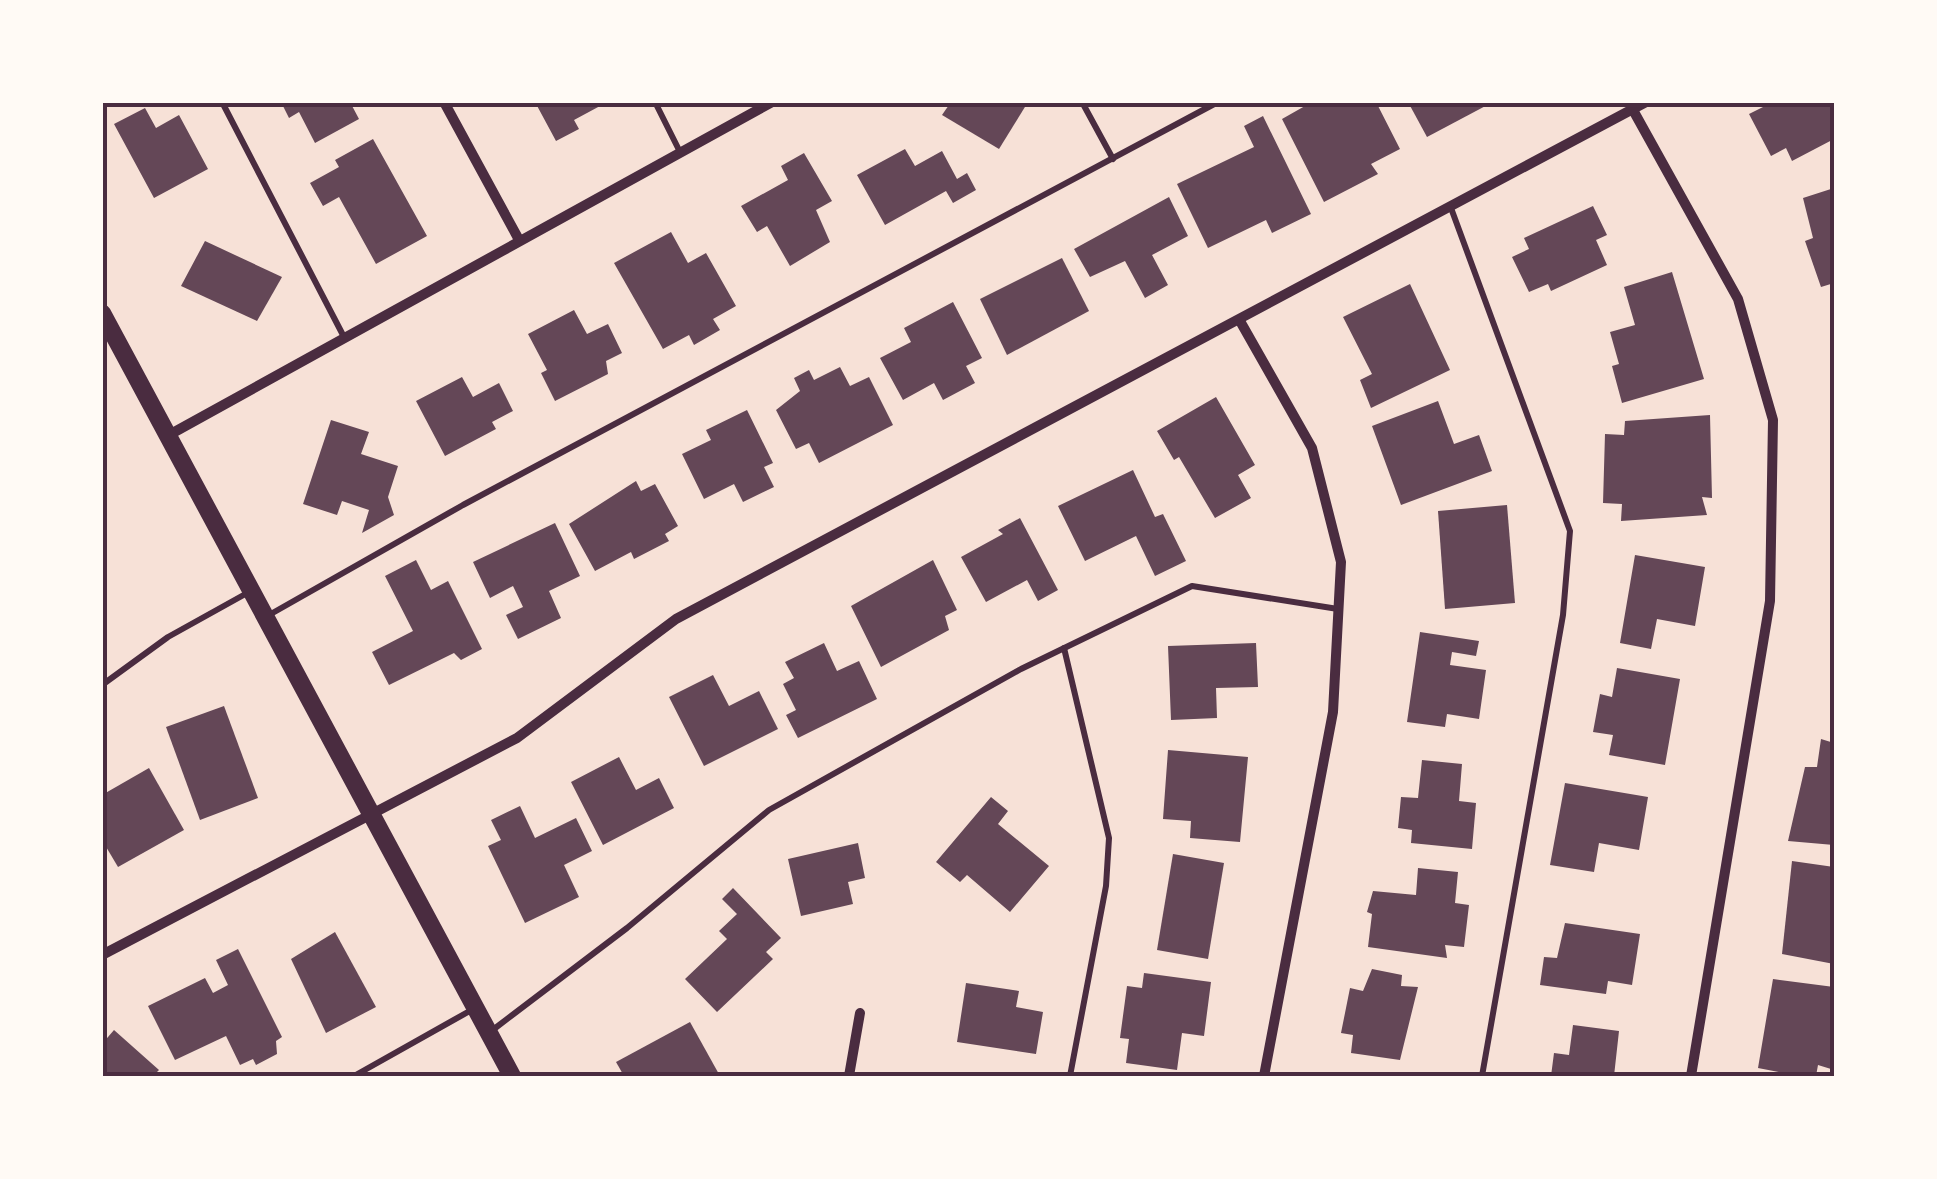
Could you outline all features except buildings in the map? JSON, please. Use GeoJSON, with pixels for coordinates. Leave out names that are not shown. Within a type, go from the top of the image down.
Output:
{"type":"FeatureCollection","features":[{"type":"Feature","properties":{"kind":"street"},"geometry":{"type":"LineString","coordinates":[[444,102],[518,238]]}},
{"type":"Feature","properties":{"kind":"street"},"geometry":{"type":"LineString","coordinates":[[168,436],[518,238],[772,102]]}},
{"type":"Feature","properties":{"kind":"street"},"geometry":{"type":"LineString","coordinates":[[102,955],[516,738],[676,619],[1646,102]]}},
{"type":"Feature","properties":{"kind":"street"},"geometry":{"type":"LineString","coordinates":[[1633,110],[1738,300],[1773,420],[1770,601],[1691,1076]]}},
{"type":"Feature","properties":{"kind":"street"},"geometry":{"type":"LineString","coordinates":[[102,314],[512,1076]]}},
{"type":"Feature","properties":{"kind":"street"},"geometry":{"type":"LineString","coordinates":[[1240,321],[1312,448],[1341,562],[1333,712],[1264,1076]]}},
{"type":"Feature","properties":{"kind":"street"},"geometry":{"type":"LineString","coordinates":[[849,1076],[860,1012]]}},
{"type":"Feature","properties":{"kind":"lane"},"geometry":{"type":"LineString","coordinates":[[222,102],[345,338]]}},
{"type":"Feature","properties":{"kind":"lane"},"geometry":{"type":"LineString","coordinates":[[655,102],[680,152]]}},
{"type":"Feature","properties":{"kind":"lane"},"geometry":{"type":"LineString","coordinates":[[1082,102],[1113,158]]}},
{"type":"Feature","properties":{"kind":"lane"},"geometry":{"type":"LineString","coordinates":[[265,617],[463,506],[1218,102]]}},
{"type":"Feature","properties":{"kind":"lane"},"geometry":{"type":"LineString","coordinates":[[1450,208],[1570,530],[1563,615],[1482,1076]]}},
{"type":"Feature","properties":{"kind":"lane"},"geometry":{"type":"LineString","coordinates":[[488,1033],[627,928],[768,810],[1064,648],[1192,586],[1339,609]]}},
{"type":"Feature","properties":{"kind":"lane"},"geometry":{"type":"LineString","coordinates":[[102,685],[168,637],[251,591]]}},
{"type":"Feature","properties":{"kind":"lane"},"geometry":{"type":"LineString","coordinates":[[1064,648],[1109,838],[1106,886],[1070,1076]]}},
{"type":"Feature","properties":{"kind":"lane"},"geometry":{"type":"LineString","coordinates":[[354,1076],[476,1008]]}}]}
